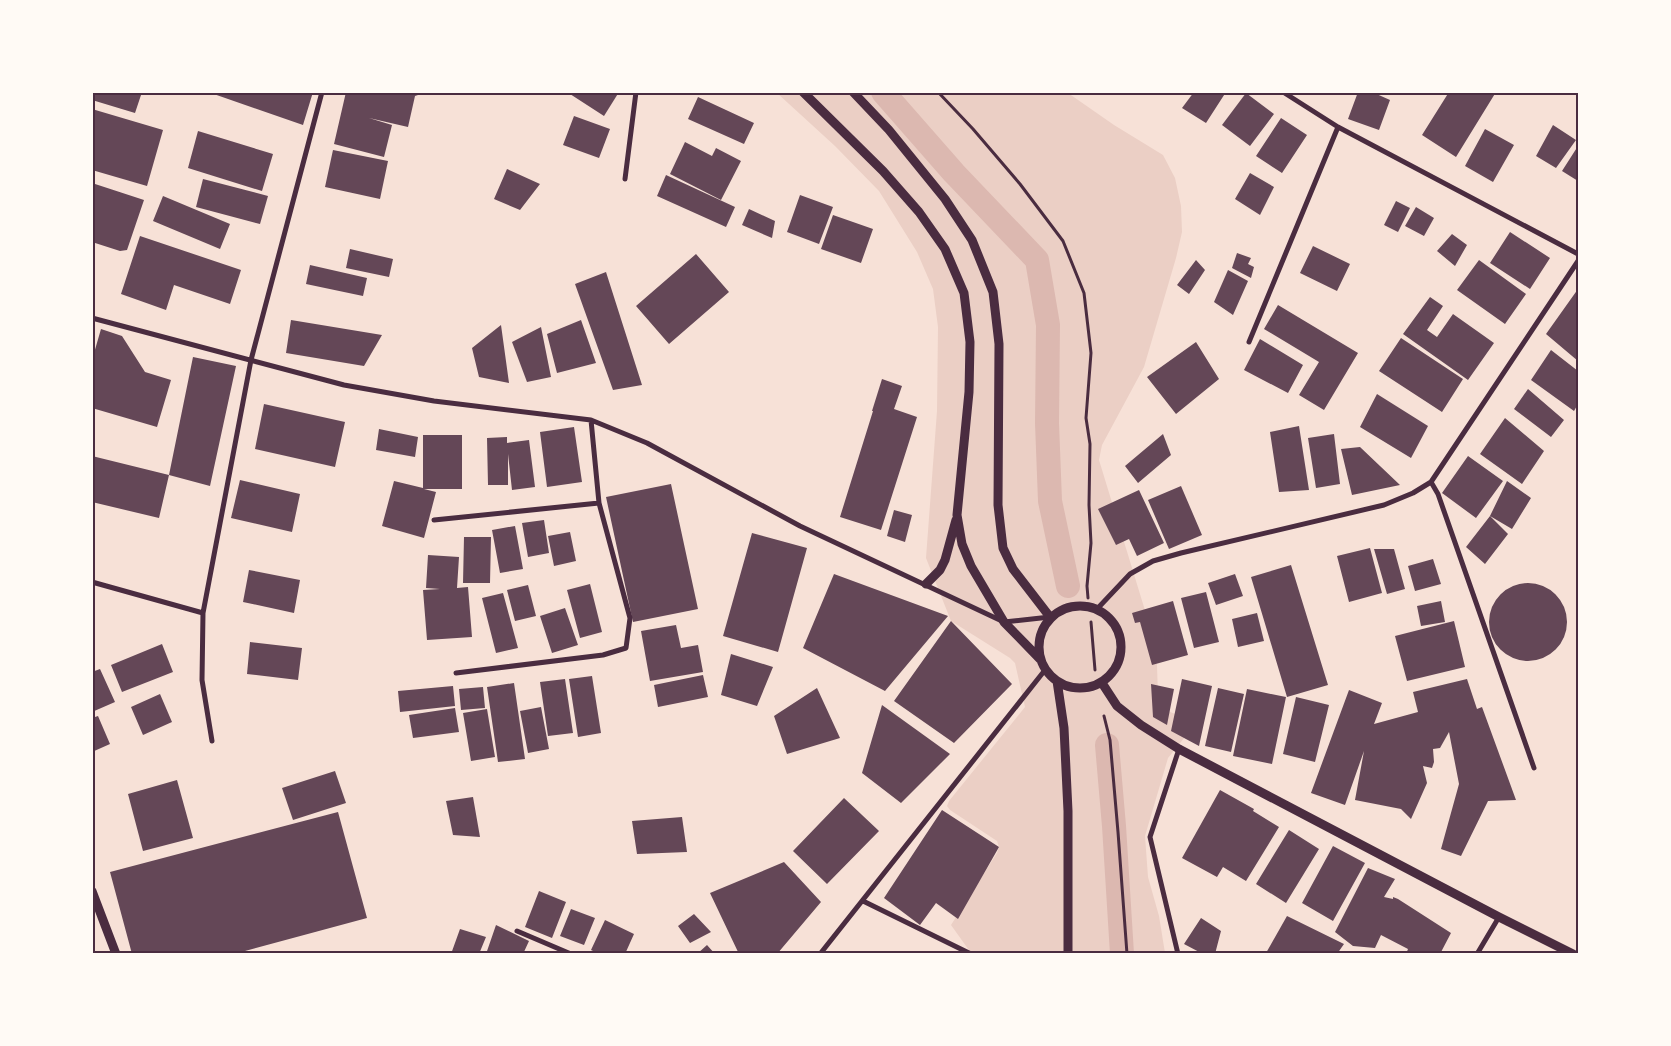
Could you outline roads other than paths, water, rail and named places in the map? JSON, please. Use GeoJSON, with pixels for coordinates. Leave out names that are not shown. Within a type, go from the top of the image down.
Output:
{"type":"FeatureCollection","features":[{"type":"Feature","properties":{"kind":"street"},"geometry":{"type":"LineString","coordinates":[[212,741],[202,680],[202,613],[250,360],[322,92]]}},
{"type":"Feature","properties":{"kind":"street"},"geometry":{"type":"LineString","coordinates":[[625,179],[636,92]]}},
{"type":"Feature","properties":{"kind":"street"},"geometry":{"type":"LineString","coordinates":[[804,92],[883,172],[918,212],[945,249],[964,293],[970,342],[969,392],[957,514],[945,560],[940,570],[926,584]]}},
{"type":"Feature","properties":{"kind":"street"},"geometry":{"type":"LineString","coordinates":[[853,92],[890,130],[945,198],[972,240],[993,292],[999,344],[998,505],[1003,548],[1013,569],[1050,617]]}},
{"type":"Feature","properties":{"kind":"street"},"geometry":{"type":"LineString","coordinates":[[1283,92],[1338,127],[1578,254]]}},
{"type":"Feature","properties":{"kind":"street"},"geometry":{"type":"LineString","coordinates":[[1250,342],[1338,127]]}},
{"type":"Feature","properties":{"kind":"street"},"geometry":{"type":"LineString","coordinates":[[1093,608],[1130,574],[1153,561],[1384,505],[1413,493],[1430,482],[1578,262]]}},
{"type":"Feature","properties":{"kind":"street"},"geometry":{"type":"LineString","coordinates":[[92,318],[344,385],[434,401],[591,420],[647,443],[800,526],[1004,622],[1050,617],[1067,607],[1093,608],[1114,624],[1122,645],[1117,666],[1099,683],[1079,689],[1057,682],[1045,670],[1040,659],[1004,622],[971,566],[962,544],[957,514]]}},
{"type":"Feature","properties":{"kind":"street"},"geometry":{"type":"LineString","coordinates":[[456,673],[603,655],[626,648],[630,618],[599,503],[591,420]]}},
{"type":"Feature","properties":{"kind":"street"},"geometry":{"type":"LineString","coordinates":[[1430,482],[1438,494],[1534,768]]}},
{"type":"Feature","properties":{"kind":"street"},"geometry":{"type":"LineString","coordinates":[[434,520],[599,503]]}},
{"type":"Feature","properties":{"kind":"street"},"geometry":{"type":"LineString","coordinates":[[92,582],[202,613]]}},
{"type":"Feature","properties":{"kind":"street"},"geometry":{"type":"LineString","coordinates":[[1040,659],[1040,637],[1050,617]]}},
{"type":"Feature","properties":{"kind":"street"},"geometry":{"type":"LineString","coordinates":[[820,954],[1045,670]]}},
{"type":"Feature","properties":{"kind":"street"},"geometry":{"type":"LineString","coordinates":[[1057,682],[1064,728],[1068,811],[1068,954]]}},
{"type":"Feature","properties":{"kind":"street"},"geometry":{"type":"LineString","coordinates":[[1099,683],[1117,706],[1141,725],[1179,749],[1573,954]]}},
{"type":"Feature","properties":{"kind":"street"},"geometry":{"type":"LineString","coordinates":[[1178,954],[1150,838],[1179,749]]}},
{"type":"Feature","properties":{"kind":"street"},"geometry":{"type":"LineString","coordinates":[[92,891],[116,954]]}},
{"type":"Feature","properties":{"kind":"street"},"geometry":{"type":"LineString","coordinates":[[863,901],[970,954]]}},
{"type":"Feature","properties":{"kind":"street"},"geometry":{"type":"LineString","coordinates":[[1478,954],[1499,917]]}},
{"type":"Feature","properties":{"kind":"street"},"geometry":{"type":"LineString","coordinates":[[517,931],[572,954]]}},
{"type":"Feature","properties":{"kind":"waterway"},"geometry":{"type":"LineString","coordinates":[[883,92],[954,173],[1037,260],[1048,325],[1047,423],[1050,501],[1068,586]]}},
{"type":"Feature","properties":{"kind":"waterway"},"geometry":{"type":"LineString","coordinates":[[1107,745],[1122,954]]}}]}
